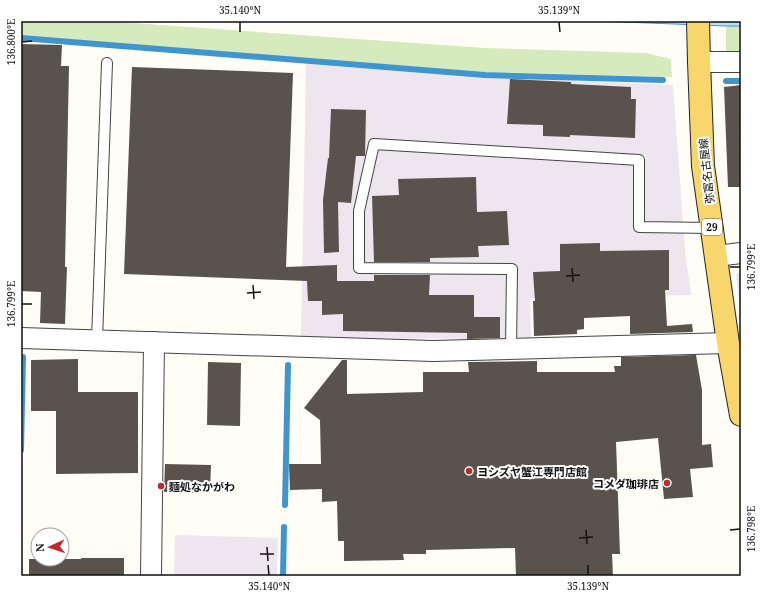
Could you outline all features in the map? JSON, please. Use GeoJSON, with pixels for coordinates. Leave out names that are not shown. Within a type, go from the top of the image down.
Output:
{"type":"FeatureCollection","features":[{"type":"Feature","properties":{"kind":"main road","name":"弥富名古屋線"},"geometry":{"type":"LineString","coordinates":[[698,29],[698,62],[703,166],[728,344],[741,416]]}},
{"type":"Feature","properties":{"kind":"street"},"geometry":{"type":"LineString","coordinates":[[698,62],[741,62]]}},
{"type":"Feature","properties":{"kind":"street"},"geometry":{"type":"LineString","coordinates":[[716,256],[741,253]]}},
{"type":"Feature","properties":{"kind":"street"},"geometry":{"type":"LineString","coordinates":[[21,338],[433,350],[728,344]]}},
{"type":"Feature","properties":{"kind":"street"},"geometry":{"type":"LineString","coordinates":[[151,576],[154,342]]}},
{"type":"Feature","properties":{"kind":"lane"},"geometry":{"type":"LineString","coordinates":[[97,340],[107,63]]}},
{"type":"Feature","properties":{"kind":"lane"},"geometry":{"type":"LineString","coordinates":[[512,349],[512,269],[359,268],[359,211],[374,144],[639,160],[639,227],[712,228]]}},
{"type":"Feature","properties":{"kind":"shaded area"},"geometry":{"type":"Polygon","coordinates":[[[306,64],[486,77],[673,85],[685,249],[691,295],[530,298],[531,339],[301,338],[306,64]]]}},
{"type":"Feature","properties":{"kind":"shaded area"},"geometry":{"type":"Polygon","coordinates":[[[741,271],[741,316],[736,274],[741,271]]]}},
{"type":"Feature","properties":{"kind":"shaded area"},"geometry":{"type":"Polygon","coordinates":[[[175,535],[278,538],[277,576],[174,576],[175,535]]]}},
{"type":"Feature","properties":{"kind":"green space"},"geometry":{"type":"Polygon","coordinates":[[[21,21],[104,21],[485,48],[646,53],[671,59],[672,77],[485,72],[21,37],[21,21]]]}},
{"type":"Feature","properties":{"kind":"green space"},"geometry":{"type":"Polygon","coordinates":[[[726,26],[741,26],[741,53],[726,53],[726,26]]]}},
{"type":"Feature","properties":{"kind":"water"},"geometry":{"type":"Polygon","coordinates":[[[597,21],[741,21],[741,26],[726,26],[597,21]]]}},
{"type":"Feature","properties":{"kind":"building"},"geometry":{"type":"Polygon","coordinates":[[[21,44],[62,45],[61,66],[69,66],[65,324],[40,323],[41,292],[21,291],[21,44]]]}},
{"type":"Feature","properties":{"kind":"building"},"geometry":{"type":"Polygon","coordinates":[[[132,67],[293,73],[286,267],[337,265],[337,281],[374,281],[374,275],[430,275],[429,295],[474,295],[474,317],[500,317],[500,338],[467,339],[467,333],[343,331],[343,314],[322,315],[322,301],[308,301],[307,281],[124,274],[132,67]]]}},
{"type":"Feature","properties":{"kind":"building"},"geometry":{"type":"Polygon","coordinates":[[[510,79],[631,87],[631,99],[636,99],[635,138],[570,135],[570,137],[543,136],[543,125],[507,124],[510,79]]]}},
{"type":"Feature","properties":{"kind":"building"},"geometry":{"type":"Polygon","coordinates":[[[741,85],[741,187],[728,187],[724,87],[741,85]]]}},
{"type":"Feature","properties":{"kind":"building"},"geometry":{"type":"Polygon","coordinates":[[[331,109],[366,110],[365,156],[356,156],[351,203],[338,202],[339,252],[324,253],[323,200],[329,158],[331,109]]]}},
{"type":"Feature","properties":{"kind":"building"},"geometry":{"type":"Polygon","coordinates":[[[476,177],[477,212],[507,211],[509,245],[478,246],[479,257],[430,258],[430,262],[374,262],[372,196],[399,195],[398,179],[476,177]]]}},
{"type":"Feature","properties":{"kind":"building"},"geometry":{"type":"Polygon","coordinates":[[[600,243],[600,251],[669,250],[669,290],[665,290],[667,326],[692,324],[693,332],[630,334],[630,316],[584,318],[584,329],[577,330],[577,334],[534,336],[533,301],[535,301],[533,272],[560,271],[560,244],[600,243]]]}},
{"type":"Feature","properties":{"kind":"building","name":"ヨシズヤ蟹江専門店館"},"geometry":{"type":"Polygon","coordinates":[[[696,355],[702,390],[702,445],[711,444],[713,467],[690,469],[693,497],[664,499],[658,438],[616,442],[620,554],[612,554],[613,576],[516,576],[515,548],[426,550],[426,554],[403,554],[404,560],[344,561],[344,541],[338,541],[337,501],[322,502],[322,489],[290,490],[289,464],[321,464],[320,420],[304,408],[342,360],[347,360],[347,394],[423,392],[423,372],[469,372],[468,362],[537,361],[537,372],[615,372],[614,366],[621,366],[621,357],[696,355]]]}},
{"type":"Feature","properties":{"kind":"building"},"geometry":{"type":"Polygon","coordinates":[[[78,359],[78,392],[138,392],[138,473],[56,474],[56,411],[31,411],[31,360],[78,359]]]}},
{"type":"Feature","properties":{"kind":"building"},"geometry":{"type":"Polygon","coordinates":[[[208,362],[241,363],[240,426],[207,425],[208,362]]]}},
{"type":"Feature","properties":{"kind":"building"},"geometry":{"type":"Polygon","coordinates":[[[165,464],[211,465],[210,493],[164,492],[165,464]]]}},
{"type":"Feature","properties":{"kind":"building"},"geometry":{"type":"Polygon","coordinates":[[[124,558],[124,576],[29,576],[29,559],[30,567],[70,567],[70,559],[124,558]]]}},
{"type":"Feature","properties":{"kind":"waterway"},"geometry":{"type":"LineString","coordinates":[[21,38],[485,75],[663,80]]}},
{"type":"Feature","properties":{"kind":"waterway"},"geometry":{"type":"LineString","coordinates":[[726,81],[741,81]]}},
{"type":"Feature","properties":{"kind":"waterway"},"geometry":{"type":"LineString","coordinates":[[21,450],[23,357]]}},
{"type":"Feature","properties":{"kind":"waterway"},"geometry":{"type":"LineString","coordinates":[[285,505],[288,365]]}},
{"type":"Feature","properties":{"kind":"waterway"},"geometry":{"type":"LineString","coordinates":[[283,576],[284,527]]}},
{"type":"Feature","properties":{"kind":"place","name":"ヨシズヤ蟹江専門店館"},"geometry":{"type":"Point","coordinates":[469,471]}},
{"type":"Feature","properties":{"kind":"place","name":"コメダ珈琲店"},"geometry":{"type":"Point","coordinates":[667,483]}},
{"type":"Feature","properties":{"kind":"place","name":"麵処なかがわ"},"geometry":{"type":"Point","coordinates":[161,486]}}]}
